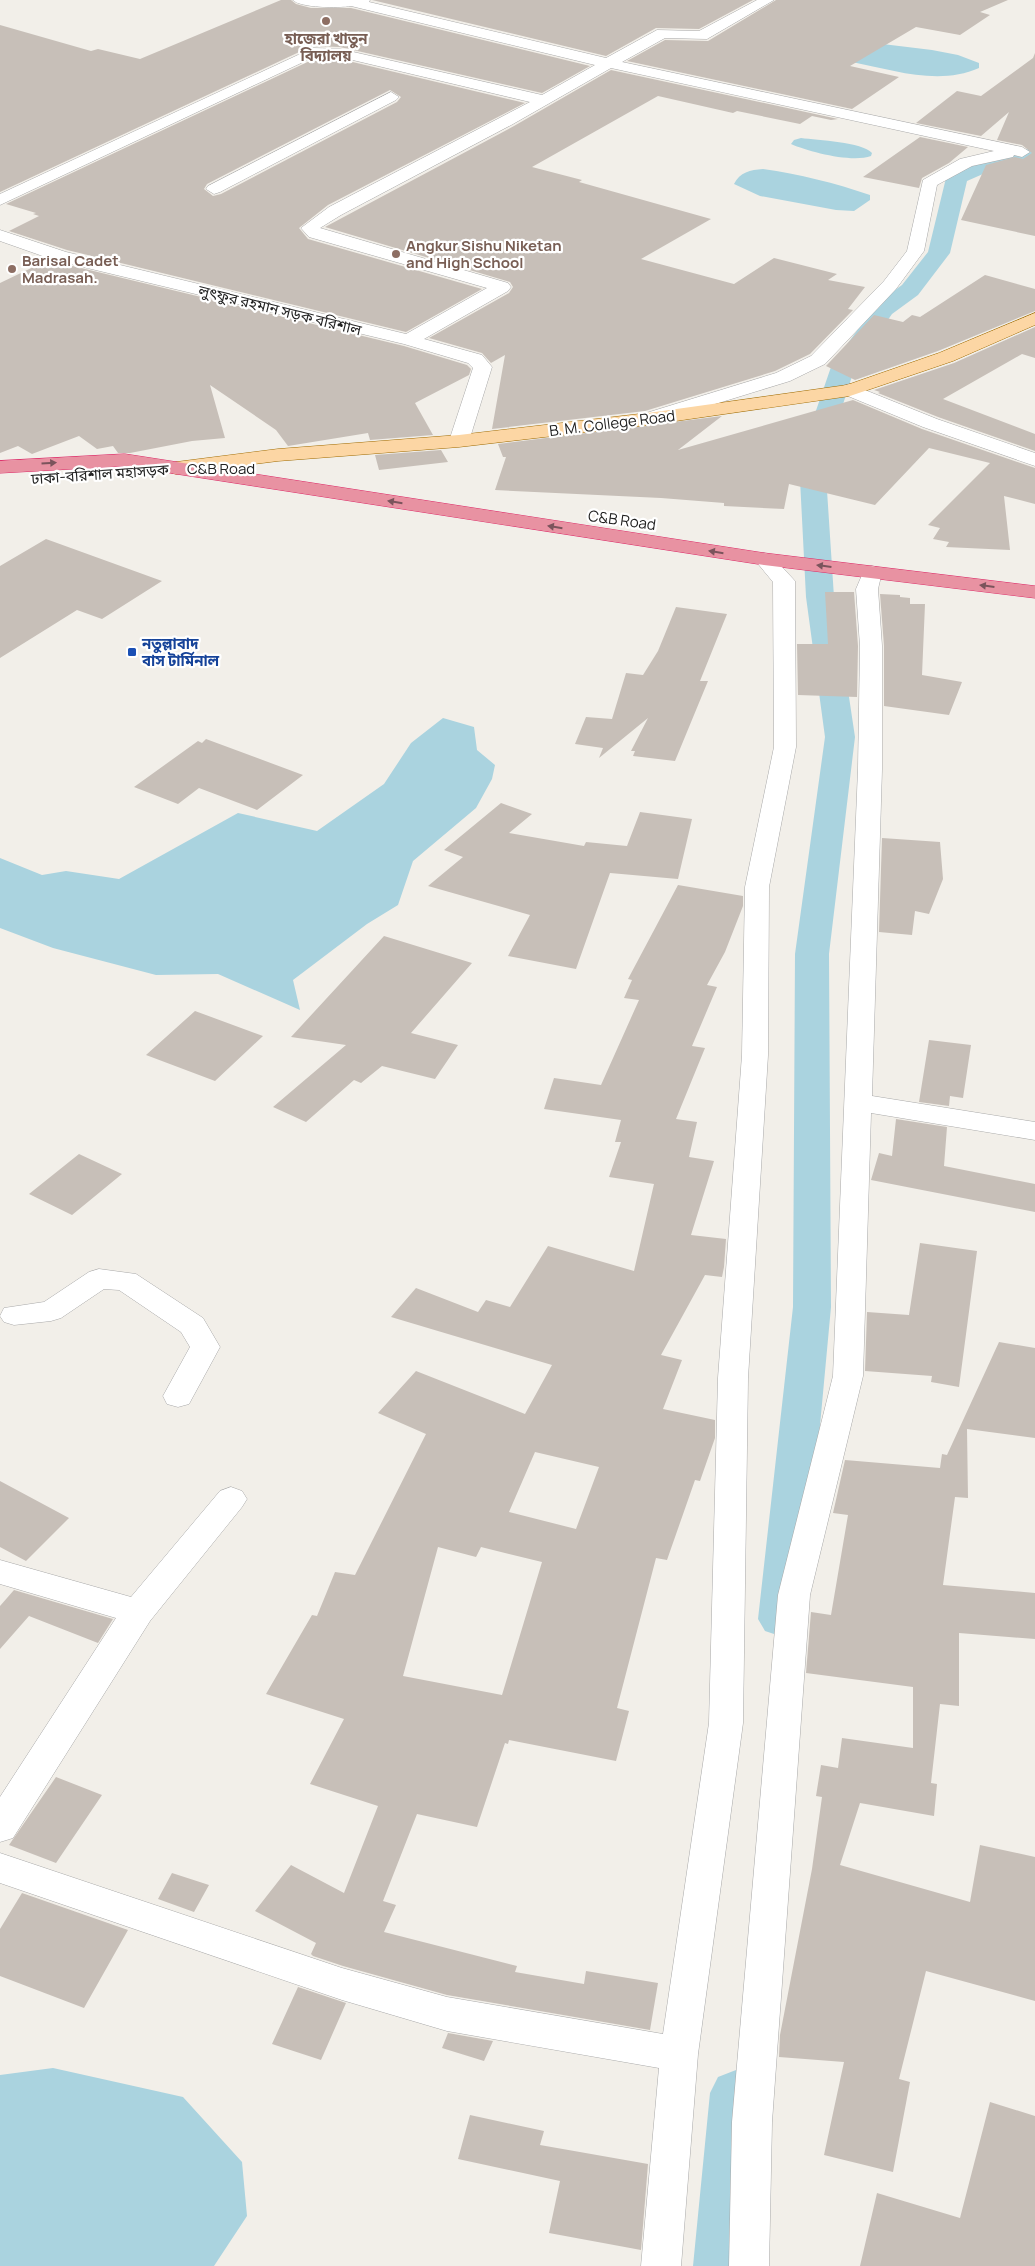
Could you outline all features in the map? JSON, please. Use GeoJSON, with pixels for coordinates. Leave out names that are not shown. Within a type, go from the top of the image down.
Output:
{"type":"FeatureCollection","features":[{"type":"Feature","properties":{"kind":"highway","name":"ঢাকা-বরিশাল মহাসড়ক"},"geometry":{"type":"LineString","coordinates":[[0,467],[124,460],[176,468]]}},
{"type":"Feature","properties":{"kind":"highway","name":"ঢাকা-বরিশাল মহাসড়ক"},"geometry":{"type":"LineString","coordinates":[[0,481],[176,468]]}},
{"type":"Feature","properties":{"kind":"highway","name":"C&B Road"},"geometry":{"type":"LineString","coordinates":[[176,468],[767,551],[873,563],[1035,575]]}},
{"type":"Feature","properties":{"kind":"highway","name":"C&B Road"},"geometry":{"type":"LineString","coordinates":[[873,563],[1035,592]]}},
{"type":"Feature","properties":{"kind":"main road","name":"B. M. College Road"},"geometry":{"type":"LineString","coordinates":[[176,468],[278,455],[459,440],[648,419],[850,390],[946,356],[1035,318]]}},
{"type":"Feature","properties":{"kind":"street"},"geometry":{"type":"LineString","coordinates":[[300,0],[359,1],[607,63],[1028,147]]}},
{"type":"Feature","properties":{"kind":"street"},"geometry":{"type":"LineString","coordinates":[[409,340],[502,287],[315,233],[309,228],[335,211],[544,100],[662,33],[702,36],[767,0]]}},
{"type":"Feature","properties":{"kind":"street"},"geometry":{"type":"LineString","coordinates":[[0,200],[313,52],[340,53],[544,100]]}},
{"type":"Feature","properties":{"kind":"street"},"geometry":{"type":"LineString","coordinates":[[214,190],[433,73]]}},
{"type":"Feature","properties":{"kind":"street"},"geometry":{"type":"LineString","coordinates":[[648,419],[783,377],[818,360],[890,285],[915,251],[929,183],[955,165],[983,156],[1028,147]]}},
{"type":"Feature","properties":{"kind":"street","name":"লুৎফুর রহমান সড়ক বরিশাল"},"geometry":{"type":"LineString","coordinates":[[0,235],[70,258],[409,340],[475,359],[483,367],[459,440]]}},
{"type":"Feature","properties":{"kind":"street"},"geometry":{"type":"LineString","coordinates":[[850,390],[930,423],[1035,460]]}},
{"type":"Feature","properties":{"kind":"street"},"geometry":{"type":"LineString","coordinates":[[661,2266],[679,2054],[726,1723],[733,1378],[755,1055],[757,887],[785,747],[784,581],[767,551]]}},
{"type":"Feature","properties":{"kind":"street"},"geometry":{"type":"LineString","coordinates":[[748,2266],[752,2122],[794,1595],[848,1376],[870,769],[871,646],[867,589],[873,563]]}},
{"type":"Feature","properties":{"kind":"street"},"geometry":{"type":"LineString","coordinates":[[858,1102],[1035,1131]]}},
{"type":"Feature","properties":{"kind":"street"},"geometry":{"type":"LineString","coordinates":[[14,1315],[51,1311],[99,1279],[126,1281],[192,1325],[205,1347],[178,1396]]}},
{"type":"Feature","properties":{"kind":"street"},"geometry":{"type":"LineString","coordinates":[[0,1827],[138,1612],[231,1499]]}},
{"type":"Feature","properties":{"kind":"street"},"geometry":{"type":"LineString","coordinates":[[0,1572],[138,1612]]}},
{"type":"Feature","properties":{"kind":"street"},"geometry":{"type":"LineString","coordinates":[[0,1868],[342,1984],[447,2014],[679,2054]]}},
{"type":"Feature","properties":{"kind":"water"},"geometry":{"type":"Polygon","coordinates":[[[866,42],[958,55],[979,63],[979,68],[948,76],[932,76],[916,75],[852,62],[866,42]]]}},
{"type":"Feature","properties":{"kind":"water"},"geometry":{"type":"Polygon","coordinates":[[[801,138],[850,144],[867,149],[872,153],[871,156],[863,158],[842,157],[819,153],[791,144],[794,140],[801,138]]]}},
{"type":"Feature","properties":{"kind":"water"},"geometry":{"type":"Polygon","coordinates":[[[763,169],[803,176],[844,187],[870,195],[870,200],[854,211],[836,210],[760,196],[734,184],[746,172],[763,169]]]}},
{"type":"Feature","properties":{"kind":"water"},"geometry":{"type":"Polygon","coordinates":[[[443,718],[474,727],[477,750],[495,765],[492,779],[476,808],[413,861],[398,905],[367,924],[293,980],[300,1010],[218,974],[156,975],[53,948],[0,928],[0,858],[42,875],[66,871],[119,879],[238,813],[317,831],[384,784],[411,743],[443,718]]]}},
{"type":"Feature","properties":{"kind":"water"},"geometry":{"type":"Polygon","coordinates":[[[53,2068],[183,2097],[242,2162],[247,2216],[214,2266],[0,2266],[0,2075],[53,2068]]]}},
{"type":"Feature","properties":{"kind":"building"},"geometry":{"type":"Polygon","coordinates":[[[281,0],[291,0],[296,4],[311,8],[351,8],[590,66],[542,93],[340,47],[312,46],[0,192],[0,25],[91,51],[98,49],[140,59],[281,0]]]}},
{"type":"Feature","properties":{"kind":"building"},"geometry":{"type":"Polygon","coordinates":[[[372,0],[753,0],[699,29],[656,28],[606,56],[372,0]]]}},
{"type":"Feature","properties":{"kind":"building"},"geometry":{"type":"Polygon","coordinates":[[[776,0],[1008,0],[980,12],[990,15],[960,35],[916,27],[850,66],[899,77],[852,109],[627,61],[665,40],[708,41],[776,0]]]}},
{"type":"Feature","properties":{"kind":"building"},"geometry":{"type":"Polygon","coordinates":[[[1035,53],[1035,236],[961,220],[986,165],[1015,157],[1023,159],[1032,153],[1022,145],[997,140],[1009,112],[981,136],[916,123],[957,91],[981,96],[1033,58],[1035,53]]]}},
{"type":"Feature","properties":{"kind":"building"},"geometry":{"type":"Polygon","coordinates":[[[316,58],[340,59],[525,103],[328,205],[299,228],[308,239],[482,289],[406,332],[67,250],[9,231],[39,216],[33,214],[36,213],[6,204],[316,58]],[[390,90],[207,184],[204,189],[213,196],[221,194],[397,102],[401,97],[390,90]]]}},
{"type":"Feature","properties":{"kind":"building"},"geometry":{"type":"Polygon","coordinates":[[[611,70],[838,119],[831,120],[812,116],[800,124],[737,111],[733,113],[658,96],[532,167],[711,219],[641,259],[734,284],[774,258],[837,274],[828,280],[865,287],[848,309],[853,310],[810,354],[775,371],[645,411],[492,429],[505,355],[491,363],[482,353],[429,338],[509,293],[513,287],[510,282],[325,227],[514,126],[611,70]]]}},
{"type":"Feature","properties":{"kind":"building"},"geometry":{"type":"Polygon","coordinates":[[[920,137],[968,147],[949,163],[922,178],[919,188],[863,177],[920,137]]]}},
{"type":"Feature","properties":{"kind":"building"},"geometry":{"type":"Polygon","coordinates":[[[48,260],[404,346],[467,365],[471,369],[469,375],[415,403],[433,435],[370,440],[368,433],[288,446],[276,430],[210,385],[225,438],[192,441],[130,453],[118,453],[113,446],[97,449],[79,436],[32,454],[18,446],[0,453],[0,283],[48,260]]]}},
{"type":"Feature","properties":{"kind":"building"},"geometry":{"type":"Polygon","coordinates":[[[985,275],[1035,289],[1035,311],[938,351],[855,380],[826,366],[874,315],[903,322],[912,315],[920,317],[985,275]]]}},
{"type":"Feature","properties":{"kind":"building"},"geometry":{"type":"Polygon","coordinates":[[[1035,327],[1035,358],[1022,354],[943,399],[1035,434],[1035,451],[938,417],[874,390],[954,363],[1035,327]]]}},
{"type":"Feature","properties":{"kind":"building"},"geometry":{"type":"Polygon","coordinates":[[[853,400],[922,429],[1035,468],[1035,504],[1004,496],[1010,550],[946,547],[949,542],[933,539],[940,528],[928,525],[990,463],[929,448],[875,505],[789,484],[784,509],[724,506],[724,503],[661,498],[495,490],[506,457],[503,457],[498,444],[722,416],[678,450],[853,400]]]}},
{"type":"Feature","properties":{"kind":"building"},"geometry":{"type":"Polygon","coordinates":[[[441,450],[448,462],[379,470],[375,455],[441,450]]]}},
{"type":"Feature","properties":{"kind":"building"},"geometry":{"type":"Polygon","coordinates":[[[46,539],[162,581],[102,619],[77,610],[0,658],[0,566],[46,539]]]}},
{"type":"Feature","properties":{"kind":"building"},"geometry":{"type":"Polygon","coordinates":[[[825,592],[854,592],[858,646],[857,697],[798,695],[797,644],[828,644],[825,592]]]}},
{"type":"Feature","properties":{"kind":"building"},"geometry":{"type":"Polygon","coordinates":[[[880,594],[900,595],[900,597],[910,598],[910,604],[925,604],[922,675],[962,682],[949,715],[884,706],[884,646],[880,594]]]}},
{"type":"Feature","properties":{"kind":"building"},"geometry":{"type":"Polygon","coordinates":[[[676,607],[727,614],[700,681],[708,681],[675,761],[633,756],[635,751],[631,751],[648,718],[599,758],[603,748],[575,744],[586,717],[612,719],[626,673],[643,675],[658,651],[676,607]]]}},
{"type":"Feature","properties":{"kind":"building"},"geometry":{"type":"Polygon","coordinates":[[[206,739],[303,775],[257,810],[199,788],[178,804],[134,787],[198,741],[202,743],[206,739]]]}},
{"type":"Feature","properties":{"kind":"building"},"geometry":{"type":"Polygon","coordinates":[[[501,803],[532,814],[509,833],[584,846],[586,842],[627,846],[640,812],[692,819],[678,879],[610,873],[576,969],[508,956],[530,915],[428,886],[463,857],[444,850],[501,803]]]}},
{"type":"Feature","properties":{"kind":"building"},"geometry":{"type":"Polygon","coordinates":[[[882,838],[940,842],[943,879],[929,914],[915,911],[912,935],[879,932],[882,838]]]}},
{"type":"Feature","properties":{"kind":"building"},"geometry":{"type":"Polygon","coordinates":[[[678,885],[743,896],[743,906],[725,952],[707,985],[717,987],[692,1046],[705,1048],[676,1119],[697,1122],[689,1157],[714,1161],[691,1235],[726,1239],[724,1267],[722,1277],[705,1275],[661,1355],[682,1360],[663,1409],[715,1420],[715,1438],[700,1481],[695,1480],[667,1560],[656,1558],[617,1708],[629,1711],[616,1761],[509,1740],[508,1744],[505,1743],[477,1827],[417,1814],[383,1901],[396,1905],[384,1932],[517,1966],[515,1972],[584,1984],[586,1971],[658,1983],[650,2030],[447,1995],[343,1966],[313,1956],[311,1954],[316,1943],[255,1911],[291,1865],[344,1893],[378,1806],[310,1784],[344,1719],[266,1694],[312,1615],[317,1616],[335,1572],[355,1575],[426,1434],[378,1413],[416,1371],[525,1414],[552,1365],[391,1317],[416,1288],[478,1312],[486,1300],[510,1307],[548,1246],[634,1271],[654,1184],[609,1177],[621,1142],[615,1142],[621,1120],[544,1109],[554,1078],[601,1085],[639,1000],[624,998],[632,980],[628,979],[678,885]],[[535,1452],[509,1512],[576,1529],[599,1467],[535,1452]],[[438,1547],[403,1676],[502,1695],[542,1562],[481,1547],[476,1557],[438,1547]]]}},
{"type":"Feature","properties":{"kind":"building"},"geometry":{"type":"Polygon","coordinates":[[[384,936],[472,963],[411,1033],[458,1045],[435,1079],[382,1066],[361,1083],[354,1080],[306,1122],[273,1107],[346,1045],[291,1037],[384,936]]]}},
{"type":"Feature","properties":{"kind":"building"},"geometry":{"type":"Polygon","coordinates":[[[195,1011],[263,1036],[215,1081],[146,1055],[195,1011]]]}},
{"type":"Feature","properties":{"kind":"building"},"geometry":{"type":"Polygon","coordinates":[[[929,1040],[971,1045],[963,1098],[950,1096],[949,1106],[919,1102],[929,1040]]]}},
{"type":"Feature","properties":{"kind":"building"},"geometry":{"type":"Polygon","coordinates":[[[896,1119],[947,1127],[944,1166],[1035,1184],[1035,1212],[871,1180],[879,1153],[892,1156],[896,1119]]]}},
{"type":"Feature","properties":{"kind":"building"},"geometry":{"type":"Polygon","coordinates":[[[79,1154],[122,1174],[72,1215],[29,1194],[79,1154]]]}},
{"type":"Feature","properties":{"kind":"building"},"geometry":{"type":"Polygon","coordinates":[[[920,1243],[977,1251],[959,1387],[931,1382],[932,1376],[865,1371],[867,1312],[909,1315],[920,1243]]]}},
{"type":"Feature","properties":{"kind":"building"},"geometry":{"type":"Polygon","coordinates":[[[999,1342],[1035,1348],[1035,1438],[967,1429],[968,1498],[955,1497],[943,1585],[1035,1593],[1035,1639],[959,1633],[959,1706],[940,1704],[931,1783],[937,1784],[934,1816],[860,1803],[840,1865],[970,1902],[980,1845],[1035,1857],[1035,2001],[926,1971],[899,2079],[910,2082],[893,2172],[824,2155],[844,2062],[779,2057],[780,2035],[812,1869],[822,1797],[816,1796],[821,1765],[838,1768],[842,1738],[913,1748],[913,1687],[806,1673],[811,1612],[831,1615],[848,1515],[833,1513],[845,1460],[940,1468],[942,1454],[947,1455],[999,1342]]]}},
{"type":"Feature","properties":{"kind":"building"},"geometry":{"type":"Polygon","coordinates":[[[0,1481],[69,1518],[26,1561],[0,1547],[0,1481]]]}},
{"type":"Feature","properties":{"kind":"building"},"geometry":{"type":"Polygon","coordinates":[[[14,1590],[113,1619],[98,1643],[29,1616],[0,1649],[0,1606],[14,1590]]]}},
{"type":"Feature","properties":{"kind":"building"},"geometry":{"type":"Polygon","coordinates":[[[56,1777],[102,1795],[56,1863],[9,1845],[56,1777]]]}},
{"type":"Feature","properties":{"kind":"building"},"geometry":{"type":"Polygon","coordinates":[[[172,1873],[209,1885],[194,1912],[158,1899],[172,1873]]]}},
{"type":"Feature","properties":{"kind":"building"},"geometry":{"type":"Polygon","coordinates":[[[22,1893],[128,1930],[84,2008],[0,1976],[0,1929],[22,1893]]]}},
{"type":"Feature","properties":{"kind":"building"},"geometry":{"type":"Polygon","coordinates":[[[298,1987],[346,2003],[321,2060],[272,2044],[298,1987]]]}},
{"type":"Feature","properties":{"kind":"building"},"geometry":{"type":"Polygon","coordinates":[[[448,2033],[493,2041],[484,2061],[442,2048],[448,2033]]]}},
{"type":"Feature","properties":{"kind":"building"},"geometry":{"type":"Polygon","coordinates":[[[990,2102],[1035,2116],[1035,2266],[860,2266],[877,2193],[960,2218],[990,2102]]]}},
{"type":"Feature","properties":{"kind":"building"},"geometry":{"type":"Polygon","coordinates":[[[470,2115],[544,2131],[540,2145],[648,2164],[641,2250],[549,2233],[560,2181],[458,2159],[470,2115]]]}},
{"type":"Feature","properties":{"kind":"waterway"},"geometry":{"type":"LineString","coordinates":[[780,1619],[812,1307],[812,954],[840,737],[820,597],[812,460],[843,367],[884,309],[910,290],[939,253],[957,178],[985,165],[1035,154]]}},
{"type":"Feature","properties":{"kind":"waterway"},"geometry":{"type":"LineString","coordinates":[[720,2266],[736,2093]]}},
{"type":"Feature","properties":{"kind":"place","name":"হাজেরা খাতুন বিদ্যালয়"},"geometry":{"type":"Point","coordinates":[326,21]}},
{"type":"Feature","properties":{"kind":"place","name":"Angkur Sishu Niketan and High School"},"geometry":{"type":"Point","coordinates":[396,254]}},
{"type":"Feature","properties":{"kind":"place","name":"Barisal Cadet Madrasah."},"geometry":{"type":"Point","coordinates":[12,269]}},
{"type":"Feature","properties":{"kind":"place","name":"নতুল্লাবাদ বাস টার্মিনাল"},"geometry":{"type":"Point","coordinates":[132,652]}}]}
